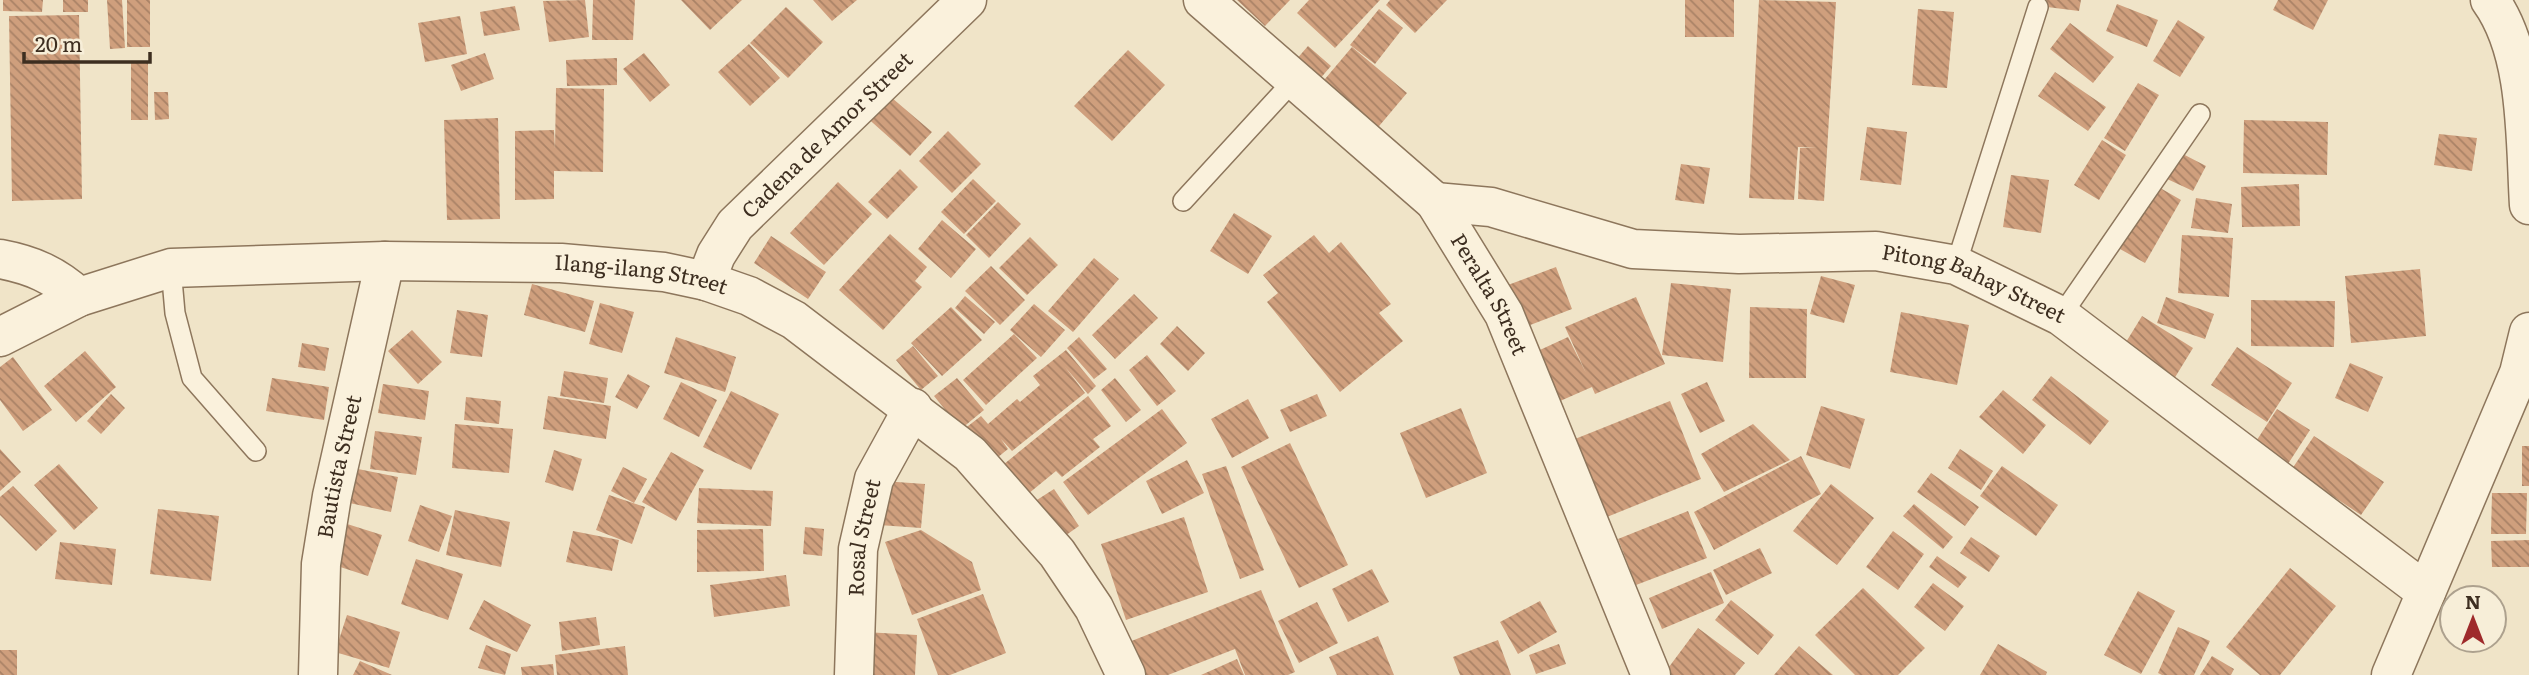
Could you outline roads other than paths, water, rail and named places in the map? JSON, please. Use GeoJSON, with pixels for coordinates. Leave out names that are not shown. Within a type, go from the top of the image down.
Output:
{"type":"FeatureCollection","features":[{"type":"Feature","properties":{"kind":"street","name":"Cadena de Amor Street"},"geometry":{"type":"LineString","coordinates":[[706,281],[716,255],[735,225],[967,0]]}},
{"type":"Feature","properties":{"kind":"street","name":"Peralta Street"},"geometry":{"type":"LineString","coordinates":[[1203,0],[1435,202],[1504,314],[1651,675]]}},
{"type":"Feature","properties":{"kind":"street"},"geometry":{"type":"LineString","coordinates":[[2490,0],[2503,18],[2526,96],[2529,205]]}},
{"type":"Feature","properties":{"kind":"street","name":"Pitong Bahay Street"},"geometry":{"type":"LineString","coordinates":[[1435,202],[1491,207],[1633,249],[1738,254],[1876,251],[1956,265],[2061,316],[2426,592]]}},
{"type":"Feature","properties":{"kind":"street"},"geometry":{"type":"LineString","coordinates":[[0,259],[29,265],[60,279],[79,297]]}},
{"type":"Feature","properties":{"kind":"street","name":"Ilang-ilang Street"},"geometry":{"type":"LineString","coordinates":[[0,337],[79,297],[171,268],[385,261],[615,266],[706,281],[749,296],[794,320],[970,454],[1057,553],[1094,608],[1126,675]]}},
{"type":"Feature","properties":{"kind":"street","name":"Bautista Street"},"geometry":{"type":"LineString","coordinates":[[318,675],[321,564],[332,496],[385,261]]}},
{"type":"Feature","properties":{"kind":"street"},"geometry":{"type":"LineString","coordinates":[[2391,675],[2519,373],[2529,332]]}},
{"type":"Feature","properties":{"kind":"street","name":"Rosal Street"},"geometry":{"type":"LineString","coordinates":[[854,675],[858,549],[874,480],[912,408]]}},
{"type":"Feature","properties":{"kind":"lane"},"geometry":{"type":"LineString","coordinates":[[1956,265],[2038,7]]}},
{"type":"Feature","properties":{"kind":"lane"},"geometry":{"type":"LineString","coordinates":[[1183,201],[1295,79]]}},
{"type":"Feature","properties":{"kind":"lane"},"geometry":{"type":"LineString","coordinates":[[2061,316],[2200,114]]}},
{"type":"Feature","properties":{"kind":"lane"},"geometry":{"type":"LineString","coordinates":[[171,268],[175,313],[192,378],[256,451]]}}]}
